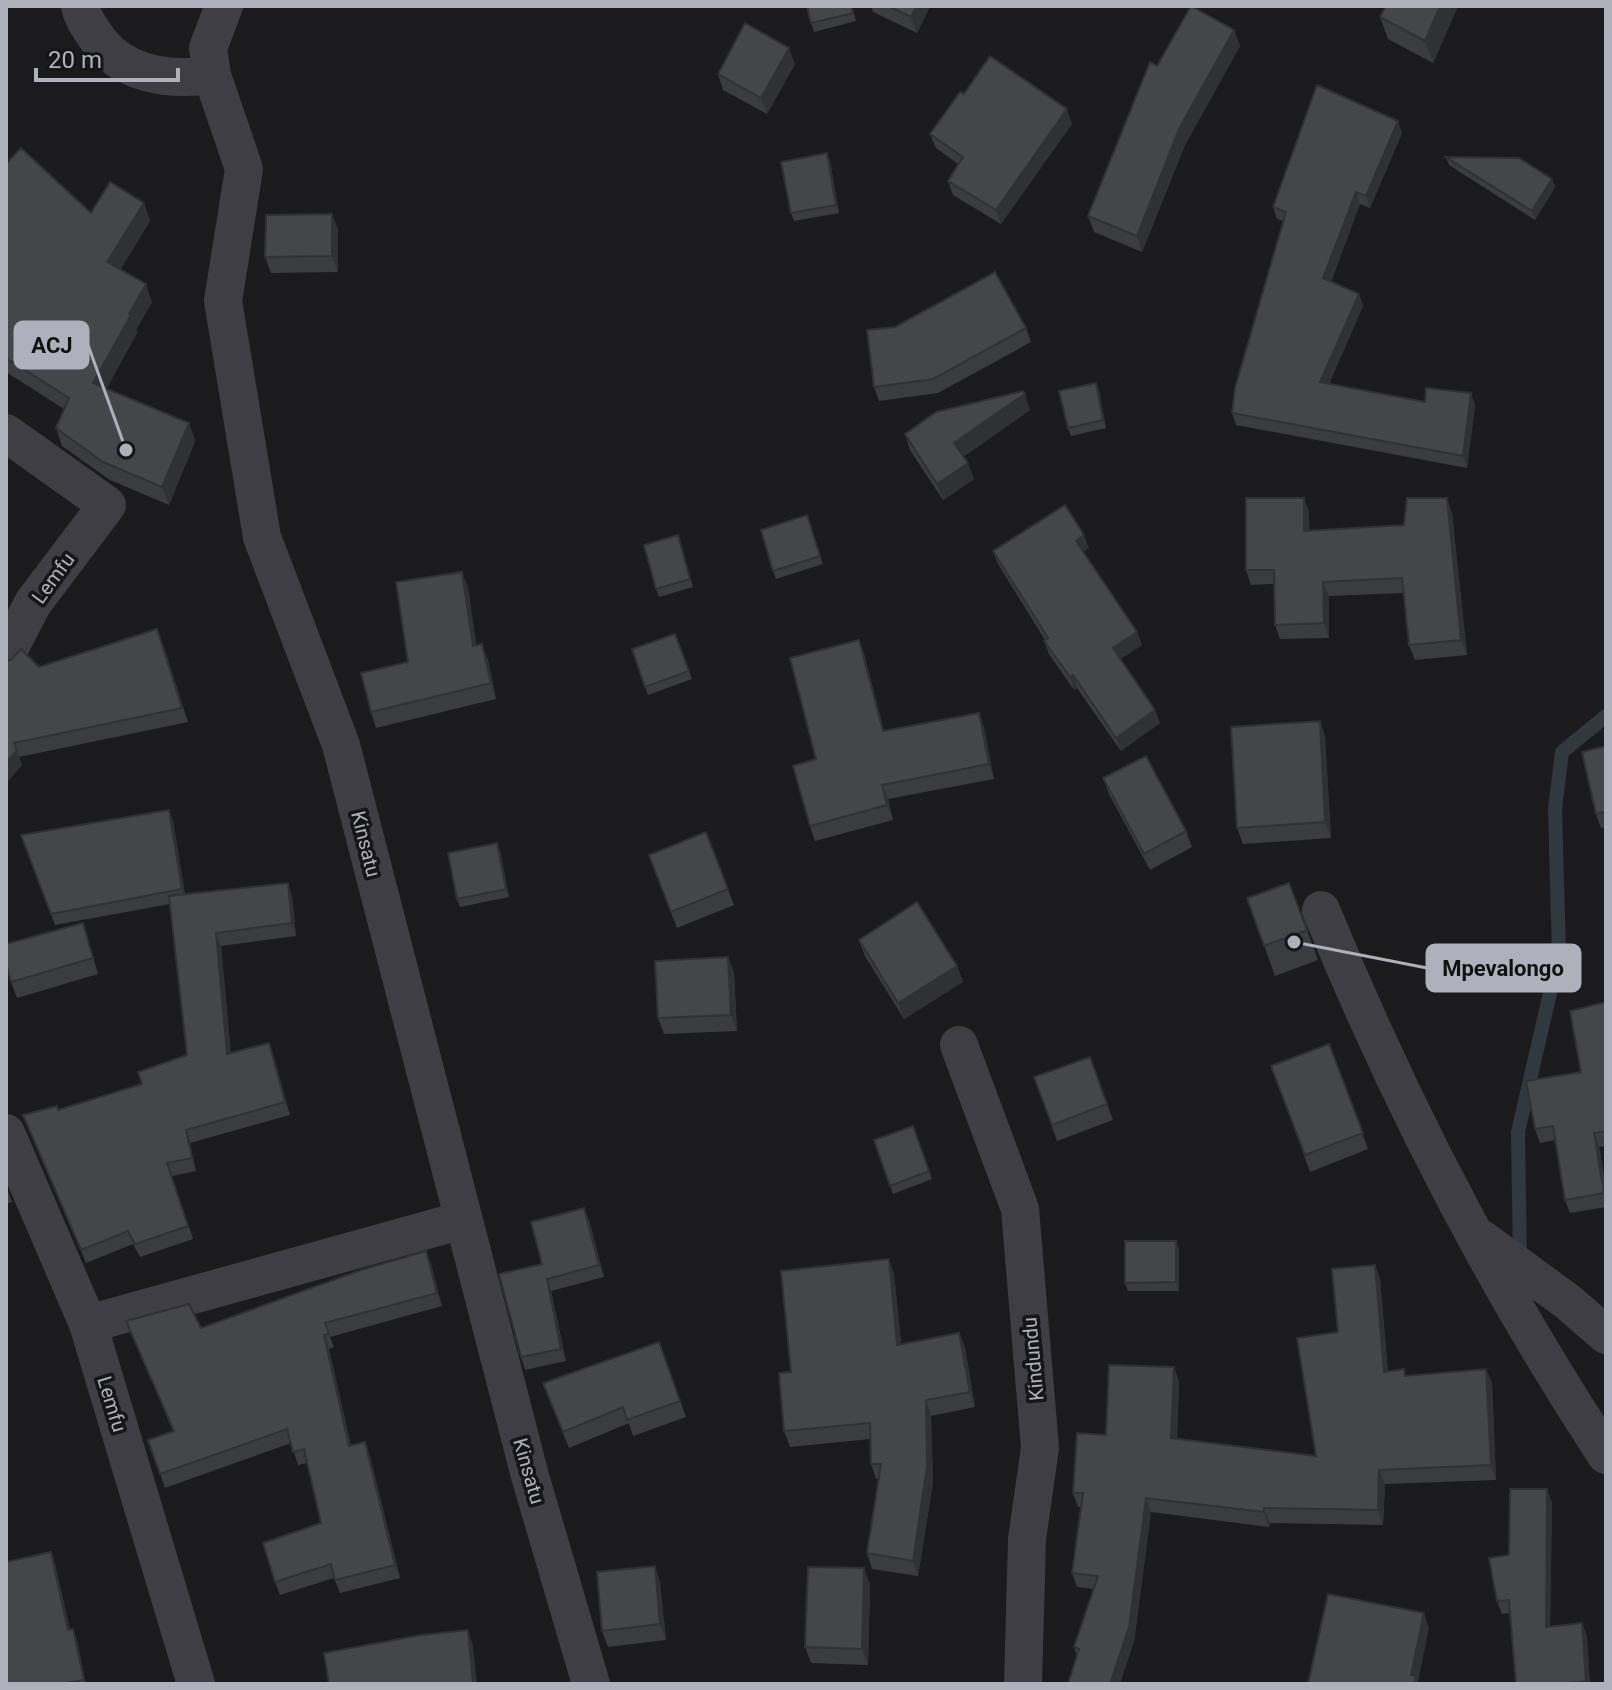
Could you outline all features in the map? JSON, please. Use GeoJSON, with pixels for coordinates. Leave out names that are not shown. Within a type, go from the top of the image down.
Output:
{"type":"FeatureCollection","features":[{"type":"Feature","properties":{"kind":"street"},"geometry":{"type":"LineString","coordinates":[[80,6],[99,42],[125,64],[153,75],[183,79],[212,75]]}},
{"type":"Feature","properties":{"kind":"street","name":"Kinsatu"},"geometry":{"type":"LineString","coordinates":[[224,6],[208,48],[212,75],[244,169],[223,301],[262,537],[341,745],[530,1476],[591,1684]]}},
{"type":"Feature","properties":{"kind":"street","name":"Lemfu"},"geometry":{"type":"LineString","coordinates":[[6,433],[107,505],[33,603],[6,655]]}},
{"type":"Feature","properties":{"kind":"street"},"geometry":{"type":"LineString","coordinates":[[1321,910],[1366,1020],[1470,1229],[1556,1379],[1606,1455]]}},
{"type":"Feature","properties":{"kind":"street","name":"Kindundu"},"geometry":{"type":"LineString","coordinates":[[959,1045],[1020,1209],[1040,1448],[1027,1539],[1023,1684]]}},
{"type":"Feature","properties":{"kind":"street","name":"Lemfu"},"geometry":{"type":"LineString","coordinates":[[6,1133],[88,1324],[196,1684]]}},
{"type":"Feature","properties":{"kind":"street"},"geometry":{"type":"LineString","coordinates":[[88,1324],[463,1220]]}},
{"type":"Feature","properties":{"kind":"street"},"geometry":{"type":"LineString","coordinates":[[1470,1229],[1568,1302],[1606,1335]]}},
{"type":"Feature","properties":{"kind":"building"},"geometry":{"type":"Polygon","coordinates":[[[807,6],[851,6],[853,13],[811,23],[807,6]]]}},
{"type":"Feature","properties":{"kind":"building"},"geometry":{"type":"Polygon","coordinates":[[[888,6],[917,6],[911,17],[888,6]]]}},
{"type":"Feature","properties":{"kind":"building"},"geometry":{"type":"Polygon","coordinates":[[[1191,6],[1234,30],[1179,129],[1137,236],[1088,216],[1150,62],[1157,66],[1191,6]]]}},
{"type":"Feature","properties":{"kind":"building"},"geometry":{"type":"Polygon","coordinates":[[[1386,6],[1440,6],[1425,41],[1380,17],[1386,6]]]}},
{"type":"Feature","properties":{"kind":"building"},"geometry":{"type":"Polygon","coordinates":[[[745,23],[789,48],[761,98],[718,74],[745,23]]]}},
{"type":"Feature","properties":{"kind":"building"},"geometry":{"type":"Polygon","coordinates":[[[990,56],[1067,109],[996,210],[948,181],[963,157],[930,134],[960,92],[964,94],[990,56]]]}},
{"type":"Feature","properties":{"kind":"building"},"geometry":{"type":"Polygon","coordinates":[[[1317,85],[1398,121],[1366,196],[1356,192],[1323,278],[1359,294],[1320,382],[1425,402],[1426,388],[1471,393],[1463,456],[1232,413],[1235,388],[1286,212],[1273,207],[1317,85]]]}},
{"type":"Feature","properties":{"kind":"building"},"geometry":{"type":"Polygon","coordinates":[[[21,148],[91,213],[110,182],[144,203],[107,262],[146,284],[93,383],[189,423],[162,487],[103,462],[56,428],[69,398],[6,358],[6,164],[21,148]]]}},
{"type":"Feature","properties":{"kind":"building"},"geometry":{"type":"Polygon","coordinates":[[[827,153],[836,205],[791,213],[781,162],[827,153]]]}},
{"type":"Feature","properties":{"kind":"building"},"geometry":{"type":"Polygon","coordinates":[[[1446,157],[1519,158],[1552,179],[1532,211],[1446,157]]]}},
{"type":"Feature","properties":{"kind":"building"},"geometry":{"type":"Polygon","coordinates":[[[332,214],[332,256],[265,257],[266,215],[332,214]]]}},
{"type":"Feature","properties":{"kind":"building"},"geometry":{"type":"Polygon","coordinates":[[[995,272],[1026,328],[933,379],[874,387],[867,330],[895,327],[995,272]]]}},
{"type":"Feature","properties":{"kind":"building"},"geometry":{"type":"Polygon","coordinates":[[[1096,383],[1103,420],[1068,428],[1059,391],[1096,383]]]}},
{"type":"Feature","properties":{"kind":"building"},"geometry":{"type":"Polygon","coordinates":[[[1023,391],[1025,394],[954,443],[968,463],[937,484],[905,434],[936,412],[1023,391]]]}},
{"type":"Feature","properties":{"kind":"building"},"geometry":{"type":"Polygon","coordinates":[[[1246,498],[1304,498],[1304,531],[1404,525],[1407,498],[1447,498],[1461,640],[1409,645],[1402,578],[1323,582],[1324,623],[1275,625],[1274,570],[1246,570],[1246,498]]]}},
{"type":"Feature","properties":{"kind":"building"},"geometry":{"type":"Polygon","coordinates":[[[1065,505],[1084,535],[1076,541],[1137,632],[1113,648],[1155,710],[1116,738],[1073,675],[1070,677],[1044,641],[1048,638],[993,551],[1065,505]]]}},
{"type":"Feature","properties":{"kind":"building"},"geometry":{"type":"Polygon","coordinates":[[[807,515],[820,556],[773,571],[761,530],[807,515]]]}},
{"type":"Feature","properties":{"kind":"building"},"geometry":{"type":"Polygon","coordinates":[[[678,535],[690,579],[656,589],[644,545],[678,535]]]}},
{"type":"Feature","properties":{"kind":"building"},"geometry":{"type":"Polygon","coordinates":[[[462,572],[473,646],[482,644],[491,683],[371,712],[361,673],[408,662],[396,582],[462,572]]]}},
{"type":"Feature","properties":{"kind":"building"},"geometry":{"type":"Polygon","coordinates":[[[157,629],[182,708],[14,743],[17,751],[6,762],[6,661],[21,649],[39,667],[157,629]]]}},
{"type":"Feature","properties":{"kind":"building"},"geometry":{"type":"Polygon","coordinates":[[[675,634],[689,671],[645,687],[632,649],[675,634]]]}},
{"type":"Feature","properties":{"kind":"building"},"geometry":{"type":"Polygon","coordinates":[[[859,640],[883,731],[979,713],[989,764],[882,785],[887,805],[810,826],[793,766],[816,759],[790,658],[859,640]]]}},
{"type":"Feature","properties":{"kind":"building"},"geometry":{"type":"Polygon","coordinates":[[[1320,721],[1325,822],[1237,828],[1231,727],[1320,721]]]}},
{"type":"Feature","properties":{"kind":"building"},"geometry":{"type":"Polygon","coordinates":[[[1606,746],[1606,820],[1604,812],[1596,814],[1582,752],[1606,746]]]}},
{"type":"Feature","properties":{"kind":"building"},"geometry":{"type":"Polygon","coordinates":[[[1146,756],[1186,831],[1144,854],[1103,778],[1146,756]]]}},
{"type":"Feature","properties":{"kind":"building"},"geometry":{"type":"Polygon","coordinates":[[[169,810],[182,889],[51,914],[21,835],[169,810]]]}},
{"type":"Feature","properties":{"kind":"building"},"geometry":{"type":"Polygon","coordinates":[[[706,832],[728,889],[671,912],[649,855],[706,832]]]}},
{"type":"Feature","properties":{"kind":"building"},"geometry":{"type":"Polygon","coordinates":[[[497,843],[506,889],[457,899],[448,853],[497,843]]]}},
{"type":"Feature","properties":{"kind":"building"},"geometry":{"type":"Polygon","coordinates":[[[288,883],[292,923],[216,933],[227,1054],[269,1043],[285,1102],[186,1130],[192,1158],[167,1163],[188,1226],[135,1244],[128,1231],[81,1250],[23,1115],[57,1106],[58,1110],[142,1084],[138,1072],[187,1055],[169,896],[288,883]]]}},
{"type":"Feature","properties":{"kind":"building"},"geometry":{"type":"Polygon","coordinates":[[[1289,883],[1307,930],[1264,946],[1247,898],[1289,883]]]}},
{"type":"Feature","properties":{"kind":"building"},"geometry":{"type":"Polygon","coordinates":[[[917,902],[957,966],[898,1003],[859,940],[917,902]]]}},
{"type":"Feature","properties":{"kind":"building"},"geometry":{"type":"Polygon","coordinates":[[[83,923],[93,958],[11,982],[6,963],[6,944],[83,923]]]}},
{"type":"Feature","properties":{"kind":"building"},"geometry":{"type":"Polygon","coordinates":[[[728,957],[731,1015],[658,1018],[655,961],[728,957]]]}},
{"type":"Feature","properties":{"kind":"building"},"geometry":{"type":"Polygon","coordinates":[[[1606,1002],[1606,1131],[1594,1133],[1604,1193],[1565,1200],[1553,1126],[1535,1129],[1526,1081],[1581,1072],[1570,1011],[1606,1002]]]}},
{"type":"Feature","properties":{"kind":"building"},"geometry":{"type":"Polygon","coordinates":[[[1329,1044],[1363,1133],[1305,1155],[1271,1066],[1329,1044]]]}},
{"type":"Feature","properties":{"kind":"building"},"geometry":{"type":"Polygon","coordinates":[[[1090,1057],[1107,1104],[1052,1125],[1034,1077],[1090,1057]]]}},
{"type":"Feature","properties":{"kind":"building"},"geometry":{"type":"Polygon","coordinates":[[[913,1126],[929,1171],[890,1186],[874,1140],[913,1126]]]}},
{"type":"Feature","properties":{"kind":"building"},"geometry":{"type":"Polygon","coordinates":[[[584,1208],[599,1265],[547,1279],[561,1349],[521,1357],[499,1274],[542,1264],[531,1222],[584,1208]]]}},
{"type":"Feature","properties":{"kind":"building"},"geometry":{"type":"Polygon","coordinates":[[[1125,1241],[1176,1241],[1176,1282],[1125,1283],[1125,1241]]]}},
{"type":"Feature","properties":{"kind":"building"},"geometry":{"type":"Polygon","coordinates":[[[426,1251],[437,1293],[325,1323],[329,1334],[324,1335],[349,1446],[365,1442],[395,1565],[335,1580],[331,1564],[275,1582],[263,1543],[321,1523],[304,1449],[293,1452],[287,1429],[160,1474],[148,1440],[174,1431],[126,1321],[189,1304],[201,1328],[361,1270],[426,1251]]]}},
{"type":"Feature","properties":{"kind":"building"},"geometry":{"type":"Polygon","coordinates":[[[889,1259],[897,1345],[959,1333],[970,1392],[926,1400],[927,1466],[913,1561],[867,1553],[881,1464],[871,1464],[870,1423],[784,1431],[779,1373],[791,1372],[781,1271],[889,1259]]]}},
{"type":"Feature","properties":{"kind":"building"},"geometry":{"type":"Polygon","coordinates":[[[1375,1265],[1384,1372],[1404,1369],[1405,1376],[1486,1369],[1491,1465],[1379,1470],[1378,1510],[1264,1508],[1264,1512],[1146,1498],[1129,1627],[1110,1684],[1068,1684],[1079,1649],[1074,1647],[1098,1576],[1072,1573],[1083,1493],[1073,1493],[1077,1433],[1106,1435],[1109,1365],[1174,1367],[1171,1438],[1316,1456],[1297,1338],[1338,1332],[1332,1269],[1375,1265]]]}},
{"type":"Feature","properties":{"kind":"building"},"geometry":{"type":"Polygon","coordinates":[[[659,1342],[680,1401],[627,1420],[623,1407],[563,1432],[543,1383],[659,1342]]]}},
{"type":"Feature","properties":{"kind":"building"},"geometry":{"type":"Polygon","coordinates":[[[1510,1489],[1547,1489],[1546,1627],[1582,1623],[1586,1681],[1516,1684],[1509,1600],[1497,1601],[1489,1558],[1509,1555],[1510,1489]]]}},
{"type":"Feature","properties":{"kind":"building"},"geometry":{"type":"Polygon","coordinates":[[[51,1552],[68,1630],[73,1629],[84,1680],[58,1684],[6,1684],[6,1562],[51,1552]]]}},
{"type":"Feature","properties":{"kind":"building"},"geometry":{"type":"Polygon","coordinates":[[[655,1566],[660,1624],[602,1631],[597,1572],[655,1566]]]}},
{"type":"Feature","properties":{"kind":"building"},"geometry":{"type":"Polygon","coordinates":[[[808,1567],[864,1568],[862,1649],[805,1647],[808,1567]]]}},
{"type":"Feature","properties":{"kind":"building"},"geometry":{"type":"Polygon","coordinates":[[[1328,1594],[1424,1613],[1411,1675],[1416,1676],[1414,1684],[1308,1684],[1328,1594]]]}},
{"type":"Feature","properties":{"kind":"building"},"geometry":{"type":"Polygon","coordinates":[[[468,1630],[473,1684],[329,1684],[324,1653],[421,1635],[468,1630]]]}},
{"type":"Feature","properties":{"kind":"waterway"},"geometry":{"type":"LineString","coordinates":[[1520,1261],[1518,1132],[1559,954],[1555,809],[1562,752],[1606,716]]}},
{"type":"Feature","properties":{"kind":"place","name":"ACJ"},"geometry":{"type":"Point","coordinates":[126,450]}},
{"type":"Feature","properties":{"kind":"place","name":"Mpevalongo"},"geometry":{"type":"Point","coordinates":[1294,942]}}]}
